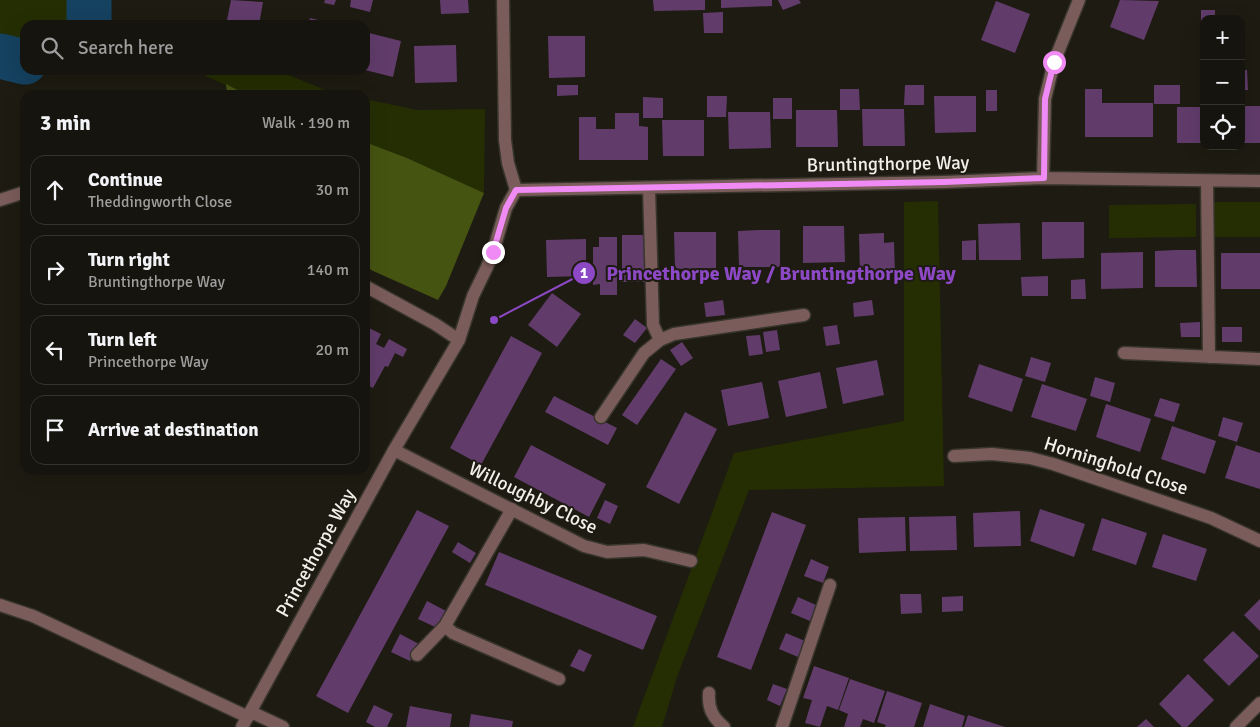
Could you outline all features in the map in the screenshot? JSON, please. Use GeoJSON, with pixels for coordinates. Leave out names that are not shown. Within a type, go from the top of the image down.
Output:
{"type":"FeatureCollection","features":[{"type":"Feature","properties":{"kind":"street"},"geometry":{"type":"LineString","coordinates":[[503,0],[505,140],[508,163],[516,190]]}},
{"type":"Feature","properties":{"kind":"street"},"geometry":{"type":"LineString","coordinates":[[1044,178],[1045,99],[1054,62],[1078,0]]}},
{"type":"Feature","properties":{"kind":"street","name":"Bruntingthorpe Way"},"geometry":{"type":"LineString","coordinates":[[516,190],[944,182],[1044,178],[1260,181]]}},
{"type":"Feature","properties":{"kind":"street"},"geometry":{"type":"LineString","coordinates":[[1207,181],[1209,357]]}},
{"type":"Feature","properties":{"kind":"street"},"geometry":{"type":"LineString","coordinates":[[649,188],[653,325],[660,340]]}},
{"type":"Feature","properties":{"kind":"street","name":"Princethorpe Way"},"geometry":{"type":"LineString","coordinates":[[247,718],[394,450],[459,340],[473,296],[493,252],[506,208],[516,190]]}},
{"type":"Feature","properties":{"kind":"street"},"geometry":{"type":"LineString","coordinates":[[0,200],[20,194]]}},
{"type":"Feature","properties":{"kind":"street"},"geometry":{"type":"LineString","coordinates":[[370,289],[435,324],[459,340]]}},
{"type":"Feature","properties":{"kind":"street"},"geometry":{"type":"LineString","coordinates":[[601,418],[644,353],[660,340],[674,334],[804,315]]}},
{"type":"Feature","properties":{"kind":"street"},"geometry":{"type":"LineString","coordinates":[[1124,353],[1260,358]]}},
{"type":"Feature","properties":{"kind":"street","name":"Willoughby Close"},"geometry":{"type":"LineString","coordinates":[[394,450],[584,546],[607,552],[644,550],[691,561]]}},
{"type":"Feature","properties":{"kind":"street","name":"Horninghold Close"},"geometry":{"type":"LineString","coordinates":[[954,456],[992,454],[1030,458],[1053,464],[1211,518],[1260,541]]}},
{"type":"Feature","properties":{"kind":"street"},"geometry":{"type":"LineString","coordinates":[[417,655],[445,626],[512,509]]}},
{"type":"Feature","properties":{"kind":"street"},"geometry":{"type":"LineString","coordinates":[[782,727],[830,585]]}},
{"type":"Feature","properties":{"kind":"street"},"geometry":{"type":"LineString","coordinates":[[0,605],[33,616],[247,718],[283,727]]}},
{"type":"Feature","properties":{"kind":"street"},"geometry":{"type":"LineString","coordinates":[[445,626],[453,633],[560,678]]}},
{"type":"Feature","properties":{"kind":"street"},"geometry":{"type":"LineString","coordinates":[[709,693],[710,710],[714,718],[724,727]]}},
{"type":"Feature","properties":{"kind":"street"},"geometry":{"type":"LineString","coordinates":[[1236,727],[1260,703]]}},
{"type":"Feature","properties":{"kind":"green space"},"geometry":{"type":"Polygon","coordinates":[[[0,0],[89,0],[89,20],[20,20],[20,61],[0,56],[0,0]]]}},
{"type":"Feature","properties":{"kind":"green space"},"geometry":{"type":"Polygon","coordinates":[[[204,75],[288,75],[326,90],[236,90],[204,75]]]}},
{"type":"Feature","properties":{"kind":"green space"},"geometry":{"type":"Polygon","coordinates":[[[226,84],[237,90],[227,90],[226,84]]]}},
{"type":"Feature","properties":{"kind":"green space"},"geometry":{"type":"Polygon","coordinates":[[[370,100],[417,110],[485,109],[484,193],[407,158],[370,144],[370,100]]]}},
{"type":"Feature","properties":{"kind":"green space"},"geometry":{"type":"Polygon","coordinates":[[[370,144],[407,158],[484,193],[446,286],[438,300],[371,270],[370,144]]]}},
{"type":"Feature","properties":{"kind":"green space"},"geometry":{"type":"Polygon","coordinates":[[[938,201],[944,486],[749,490],[677,677],[662,727],[633,727],[734,453],[904,421],[904,202],[938,201]]]}},
{"type":"Feature","properties":{"kind":"green space"},"geometry":{"type":"Polygon","coordinates":[[[1212,202],[1260,202],[1260,237],[1212,237],[1212,202]]]}},
{"type":"Feature","properties":{"kind":"green space"},"geometry":{"type":"Polygon","coordinates":[[[1196,204],[1196,237],[1109,238],[1109,205],[1196,204]]]}},
{"type":"Feature","properties":{"kind":"building"},"geometry":{"type":"Polygon","coordinates":[[[231,0],[263,2],[260,20],[227,20],[231,0]]]}},
{"type":"Feature","properties":{"kind":"building"},"geometry":{"type":"Polygon","coordinates":[[[325,0],[336,0],[334,5],[324,3],[325,0]]]}},
{"type":"Feature","properties":{"kind":"building"},"geometry":{"type":"Polygon","coordinates":[[[351,0],[373,0],[370,12],[350,7],[351,0]]]}},
{"type":"Feature","properties":{"kind":"building"},"geometry":{"type":"Polygon","coordinates":[[[440,0],[468,0],[469,13],[441,14],[440,0]]]}},
{"type":"Feature","properties":{"kind":"building"},"geometry":{"type":"Polygon","coordinates":[[[653,0],[705,0],[705,10],[654,11],[653,0]]]}},
{"type":"Feature","properties":{"kind":"building"},"geometry":{"type":"Polygon","coordinates":[[[721,0],[772,0],[772,6],[721,8],[721,0]]]}},
{"type":"Feature","properties":{"kind":"building"},"geometry":{"type":"Polygon","coordinates":[[[778,0],[799,0],[801,3],[783,10],[778,0]]]}},
{"type":"Feature","properties":{"kind":"building"},"geometry":{"type":"Polygon","coordinates":[[[1120,0],[1159,1],[1144,40],[1110,27],[1120,0]]]}},
{"type":"Feature","properties":{"kind":"building"},"geometry":{"type":"Polygon","coordinates":[[[996,1],[1030,14],[1015,53],[981,40],[996,1]]]}},
{"type":"Feature","properties":{"kind":"building"},"geometry":{"type":"Polygon","coordinates":[[[1201,10],[1215,10],[1215,15],[1201,15],[1201,10]]]}},
{"type":"Feature","properties":{"kind":"building"},"geometry":{"type":"Polygon","coordinates":[[[723,12],[723,33],[704,33],[703,13],[723,12]]]}},
{"type":"Feature","properties":{"kind":"building"},"geometry":{"type":"Polygon","coordinates":[[[370,33],[401,41],[393,77],[370,71],[370,33]]]}},
{"type":"Feature","properties":{"kind":"building"},"geometry":{"type":"Polygon","coordinates":[[[548,36],[585,36],[585,77],[549,78],[548,36]]]}},
{"type":"Feature","properties":{"kind":"building"},"geometry":{"type":"Polygon","coordinates":[[[456,45],[457,82],[415,83],[414,46],[456,45]]]}},
{"type":"Feature","properties":{"kind":"building"},"geometry":{"type":"Polygon","coordinates":[[[1245,70],[1247,70],[1248,90],[1245,90],[1245,70]]]}},
{"type":"Feature","properties":{"kind":"building"},"geometry":{"type":"Polygon","coordinates":[[[557,85],[578,85],[578,95],[557,96],[557,85]]]}},
{"type":"Feature","properties":{"kind":"building"},"geometry":{"type":"Polygon","coordinates":[[[905,85],[924,85],[924,105],[904,105],[905,85]]]}},
{"type":"Feature","properties":{"kind":"building"},"geometry":{"type":"Polygon","coordinates":[[[1154,85],[1180,85],[1180,104],[1154,104],[1154,85]]]}},
{"type":"Feature","properties":{"kind":"building"},"geometry":{"type":"Polygon","coordinates":[[[840,89],[859,89],[860,110],[840,110],[840,89]]]}},
{"type":"Feature","properties":{"kind":"building"},"geometry":{"type":"Polygon","coordinates":[[[1085,89],[1102,89],[1102,103],[1153,103],[1153,137],[1085,137],[1085,89]]]}},
{"type":"Feature","properties":{"kind":"building"},"geometry":{"type":"Polygon","coordinates":[[[986,90],[997,90],[997,111],[986,111],[986,90]]]}},
{"type":"Feature","properties":{"kind":"building"},"geometry":{"type":"Polygon","coordinates":[[[707,96],[727,96],[726,117],[707,117],[707,96]]]}},
{"type":"Feature","properties":{"kind":"building"},"geometry":{"type":"Polygon","coordinates":[[[934,96],[976,96],[976,132],[935,133],[934,96]]]}},
{"type":"Feature","properties":{"kind":"building"},"geometry":{"type":"Polygon","coordinates":[[[643,97],[663,98],[663,118],[643,118],[643,97]]]}},
{"type":"Feature","properties":{"kind":"building"},"geometry":{"type":"Polygon","coordinates":[[[773,98],[792,98],[792,119],[773,119],[773,98]]]}},
{"type":"Feature","properties":{"kind":"building"},"geometry":{"type":"Polygon","coordinates":[[[1245,106],[1260,106],[1260,143],[1245,143],[1245,106]]]}},
{"type":"Feature","properties":{"kind":"building"},"geometry":{"type":"Polygon","coordinates":[[[1177,107],[1200,107],[1200,143],[1177,143],[1177,107]]]}},
{"type":"Feature","properties":{"kind":"building"},"geometry":{"type":"Polygon","coordinates":[[[862,109],[904,109],[905,146],[863,146],[862,109]]]}},
{"type":"Feature","properties":{"kind":"building"},"geometry":{"type":"Polygon","coordinates":[[[796,110],[837,110],[838,147],[796,147],[796,110]]]}},
{"type":"Feature","properties":{"kind":"building"},"geometry":{"type":"Polygon","coordinates":[[[728,112],[770,112],[771,148],[729,149],[728,112]]]}},
{"type":"Feature","properties":{"kind":"building"},"geometry":{"type":"Polygon","coordinates":[[[615,113],[639,113],[639,126],[648,127],[648,160],[579,160],[579,117],[596,117],[596,129],[615,129],[615,113]]]}},
{"type":"Feature","properties":{"kind":"building"},"geometry":{"type":"Polygon","coordinates":[[[662,120],[704,120],[704,156],[663,156],[662,120]]]}},
{"type":"Feature","properties":{"kind":"building"},"geometry":{"type":"Polygon","coordinates":[[[1042,222],[1084,222],[1084,258],[1042,259],[1042,222]]]}},
{"type":"Feature","properties":{"kind":"building"},"geometry":{"type":"Polygon","coordinates":[[[1020,223],[1021,260],[979,260],[978,224],[1020,223]]]}},
{"type":"Feature","properties":{"kind":"building"},"geometry":{"type":"Polygon","coordinates":[[[803,226],[844,226],[845,262],[803,263],[803,226]]]}},
{"type":"Feature","properties":{"kind":"building"},"geometry":{"type":"Polygon","coordinates":[[[780,230],[780,267],[739,267],[738,231],[780,230]]]}},
{"type":"Feature","properties":{"kind":"building"},"geometry":{"type":"Polygon","coordinates":[[[674,232],[716,232],[716,268],[675,269],[674,232]]]}},
{"type":"Feature","properties":{"kind":"building"},"geometry":{"type":"Polygon","coordinates":[[[884,233],[884,243],[894,242],[895,274],[860,275],[859,234],[884,233]]]}},
{"type":"Feature","properties":{"kind":"building"},"geometry":{"type":"Polygon","coordinates":[[[622,235],[646,235],[647,282],[622,282],[622,235]]]}},
{"type":"Feature","properties":{"kind":"building"},"geometry":{"type":"Polygon","coordinates":[[[599,237],[617,237],[617,295],[600,295],[600,284],[593,285],[593,247],[599,247],[599,237]]]}},
{"type":"Feature","properties":{"kind":"building"},"geometry":{"type":"Polygon","coordinates":[[[586,239],[586,276],[547,277],[546,240],[586,239]]]}},
{"type":"Feature","properties":{"kind":"building"},"geometry":{"type":"Polygon","coordinates":[[[976,240],[976,260],[962,260],[962,241],[976,240]]]}},
{"type":"Feature","properties":{"kind":"building"},"geometry":{"type":"Polygon","coordinates":[[[1196,250],[1197,287],[1155,287],[1155,251],[1196,250]]]}},
{"type":"Feature","properties":{"kind":"building"},"geometry":{"type":"Polygon","coordinates":[[[1143,252],[1143,288],[1101,289],[1101,253],[1143,252]]]}},
{"type":"Feature","properties":{"kind":"building"},"geometry":{"type":"Polygon","coordinates":[[[1221,253],[1260,253],[1260,289],[1221,289],[1221,253]]]}},
{"type":"Feature","properties":{"kind":"building"},"geometry":{"type":"Polygon","coordinates":[[[1048,276],[1048,296],[1022,296],[1021,277],[1048,276]]]}},
{"type":"Feature","properties":{"kind":"building"},"geometry":{"type":"Polygon","coordinates":[[[1085,279],[1086,299],[1071,299],[1071,280],[1085,279]]]}},
{"type":"Feature","properties":{"kind":"building"},"geometry":{"type":"Polygon","coordinates":[[[552,293],[581,314],[557,347],[528,325],[552,293]]]}},
{"type":"Feature","properties":{"kind":"building"},"geometry":{"type":"Polygon","coordinates":[[[723,300],[725,315],[706,317],[704,303],[723,300]]]}},
{"type":"Feature","properties":{"kind":"building"},"geometry":{"type":"Polygon","coordinates":[[[872,300],[874,315],[854,317],[853,303],[872,300]]]}},
{"type":"Feature","properties":{"kind":"building"},"geometry":{"type":"Polygon","coordinates":[[[635,319],[647,328],[635,343],[623,335],[635,319]]]}},
{"type":"Feature","properties":{"kind":"building"},"geometry":{"type":"Polygon","coordinates":[[[1200,322],[1200,337],[1181,337],[1180,323],[1200,322]]]}},
{"type":"Feature","properties":{"kind":"building"},"geometry":{"type":"Polygon","coordinates":[[[837,325],[840,344],[826,346],[823,327],[837,325]]]}},
{"type":"Feature","properties":{"kind":"building"},"geometry":{"type":"Polygon","coordinates":[[[1222,327],[1242,327],[1242,342],[1222,342],[1222,327]]]}},
{"type":"Feature","properties":{"kind":"building"},"geometry":{"type":"Polygon","coordinates":[[[370,328],[381,334],[376,344],[384,348],[389,339],[407,349],[403,357],[395,353],[388,367],[385,366],[373,388],[370,386],[370,328]]]}},
{"type":"Feature","properties":{"kind":"building"},"geometry":{"type":"Polygon","coordinates":[[[777,330],[780,350],[766,352],[763,332],[777,330]]]}},
{"type":"Feature","properties":{"kind":"building"},"geometry":{"type":"Polygon","coordinates":[[[760,335],[763,354],[749,356],[746,336],[760,335]]]}},
{"type":"Feature","properties":{"kind":"building"},"geometry":{"type":"Polygon","coordinates":[[[511,336],[542,353],[481,465],[450,448],[511,336]]]}},
{"type":"Feature","properties":{"kind":"building"},"geometry":{"type":"Polygon","coordinates":[[[682,342],[693,358],[681,366],[670,350],[682,342]]]}},
{"type":"Feature","properties":{"kind":"building"},"geometry":{"type":"Polygon","coordinates":[[[1031,357],[1051,363],[1045,382],[1025,376],[1031,357]]]}},
{"type":"Feature","properties":{"kind":"building"},"geometry":{"type":"Polygon","coordinates":[[[661,359],[676,369],[637,425],[622,415],[661,359]]]}},
{"type":"Feature","properties":{"kind":"building"},"geometry":{"type":"Polygon","coordinates":[[[877,360],[884,395],[843,404],[836,368],[877,360]]]}},
{"type":"Feature","properties":{"kind":"building"},"geometry":{"type":"Polygon","coordinates":[[[979,364],[1023,379],[1012,412],[968,397],[979,364]]]}},
{"type":"Feature","properties":{"kind":"building"},"geometry":{"type":"Polygon","coordinates":[[[820,372],[827,408],[786,417],[778,381],[820,372]]]}},
{"type":"Feature","properties":{"kind":"building"},"geometry":{"type":"Polygon","coordinates":[[[1095,377],[1115,383],[1110,402],[1090,396],[1095,377]]]}},
{"type":"Feature","properties":{"kind":"building"},"geometry":{"type":"Polygon","coordinates":[[[762,382],[769,418],[728,426],[721,390],[762,382]]]}},
{"type":"Feature","properties":{"kind":"building"},"geometry":{"type":"Polygon","coordinates":[[[1042,384],[1087,399],[1076,431],[1031,417],[1042,384]]]}},
{"type":"Feature","properties":{"kind":"building"},"geometry":{"type":"Polygon","coordinates":[[[554,396],[617,428],[608,445],[545,412],[554,396]]]}},
{"type":"Feature","properties":{"kind":"building"},"geometry":{"type":"Polygon","coordinates":[[[1160,398],[1180,404],[1174,422],[1154,416],[1160,398]]]}},
{"type":"Feature","properties":{"kind":"building"},"geometry":{"type":"Polygon","coordinates":[[[1106,404],[1151,419],[1140,452],[1096,437],[1106,404]]]}},
{"type":"Feature","properties":{"kind":"building"},"geometry":{"type":"Polygon","coordinates":[[[685,412],[717,429],[679,504],[646,487],[685,412]]]}},
{"type":"Feature","properties":{"kind":"building"},"geometry":{"type":"Polygon","coordinates":[[[1223,417],[1243,423],[1237,442],[1218,436],[1223,417]]]}},
{"type":"Feature","properties":{"kind":"building"},"geometry":{"type":"Polygon","coordinates":[[[1172,426],[1216,441],[1205,474],[1161,459],[1172,426]]]}},
{"type":"Feature","properties":{"kind":"building"},"geometry":{"type":"Polygon","coordinates":[[[531,445],[606,484],[589,517],[514,477],[531,445]]]}},
{"type":"Feature","properties":{"kind":"building"},"geometry":{"type":"Polygon","coordinates":[[[1236,445],[1260,453],[1260,489],[1225,478],[1236,445]]]}},
{"type":"Feature","properties":{"kind":"building"},"geometry":{"type":"Polygon","coordinates":[[[605,500],[618,506],[610,524],[597,518],[605,500]]]}},
{"type":"Feature","properties":{"kind":"building"},"geometry":{"type":"Polygon","coordinates":[[[1040,509],[1085,524],[1074,557],[1030,541],[1040,509]]]}},
{"type":"Feature","properties":{"kind":"building"},"geometry":{"type":"Polygon","coordinates":[[[417,510],[449,526],[348,713],[316,696],[417,510]]]}},
{"type":"Feature","properties":{"kind":"building"},"geometry":{"type":"Polygon","coordinates":[[[1020,511],[1021,546],[974,547],[973,513],[1020,511]]]}},
{"type":"Feature","properties":{"kind":"building"},"geometry":{"type":"Polygon","coordinates":[[[772,512],[806,525],[751,670],[717,657],[772,512]]]}},
{"type":"Feature","properties":{"kind":"building"},"geometry":{"type":"Polygon","coordinates":[[[956,516],[957,550],[910,551],[909,517],[956,516]]]}},
{"type":"Feature","properties":{"kind":"building"},"geometry":{"type":"Polygon","coordinates":[[[905,517],[906,551],[859,553],[858,518],[905,517]]]}},
{"type":"Feature","properties":{"kind":"building"},"geometry":{"type":"Polygon","coordinates":[[[1102,518],[1147,533],[1136,565],[1092,550],[1102,518]]]}},
{"type":"Feature","properties":{"kind":"building"},"geometry":{"type":"Polygon","coordinates":[[[1163,534],[1207,549],[1196,581],[1152,567],[1163,534]]]}},
{"type":"Feature","properties":{"kind":"building"},"geometry":{"type":"Polygon","coordinates":[[[458,542],[476,553],[470,563],[452,552],[458,542]]]}},
{"type":"Feature","properties":{"kind":"building"},"geometry":{"type":"Polygon","coordinates":[[[499,552],[657,616],[643,650],[485,585],[499,552]]]}},
{"type":"Feature","properties":{"kind":"building"},"geometry":{"type":"Polygon","coordinates":[[[811,559],[829,567],[823,583],[804,576],[811,559]]]}},
{"type":"Feature","properties":{"kind":"building"},"geometry":{"type":"Polygon","coordinates":[[[900,594],[921,594],[922,613],[901,614],[900,594]]]}},
{"type":"Feature","properties":{"kind":"building"},"geometry":{"type":"Polygon","coordinates":[[[963,596],[963,611],[942,612],[942,597],[963,596]]]}},
{"type":"Feature","properties":{"kind":"building"},"geometry":{"type":"Polygon","coordinates":[[[798,597],[816,605],[810,621],[791,613],[798,597]]]}},
{"type":"Feature","properties":{"kind":"building"},"geometry":{"type":"Polygon","coordinates":[[[1260,599],[1260,631],[1244,615],[1260,599]]]}},
{"type":"Feature","properties":{"kind":"building"},"geometry":{"type":"Polygon","coordinates":[[[427,601],[446,611],[437,628],[418,619],[427,601]]]}},
{"type":"Feature","properties":{"kind":"building"},"geometry":{"type":"Polygon","coordinates":[[[1233,631],[1259,656],[1229,686],[1203,660],[1233,631]]]}},
{"type":"Feature","properties":{"kind":"building"},"geometry":{"type":"Polygon","coordinates":[[[786,633],[805,641],[798,657],[779,649],[786,633]]]}},
{"type":"Feature","properties":{"kind":"building"},"geometry":{"type":"Polygon","coordinates":[[[400,634],[419,644],[410,661],[391,652],[400,634]]]}},
{"type":"Feature","properties":{"kind":"building"},"geometry":{"type":"Polygon","coordinates":[[[579,649],[592,655],[584,672],[570,666],[579,649]]]}},
{"type":"Feature","properties":{"kind":"building"},"geometry":{"type":"Polygon","coordinates":[[[814,666],[849,678],[838,710],[827,706],[820,727],[805,723],[812,700],[803,698],[814,666]]]}},
{"type":"Feature","properties":{"kind":"building"},"geometry":{"type":"Polygon","coordinates":[[[1188,674],[1214,700],[1187,727],[1182,727],[1159,704],[1188,674]]]}},
{"type":"Feature","properties":{"kind":"building"},"geometry":{"type":"Polygon","coordinates":[[[850,679],[885,691],[874,723],[863,719],[860,727],[844,727],[848,714],[839,710],[850,679]]]}},
{"type":"Feature","properties":{"kind":"building"},"geometry":{"type":"Polygon","coordinates":[[[773,684],[787,689],[780,706],[767,700],[773,684]]]}},
{"type":"Feature","properties":{"kind":"building"},"geometry":{"type":"Polygon","coordinates":[[[887,691],[922,703],[914,727],[885,727],[886,725],[877,722],[887,691]]]}},
{"type":"Feature","properties":{"kind":"building"},"geometry":{"type":"Polygon","coordinates":[[[930,704],[965,716],[962,727],[923,727],[930,704]]]}},
{"type":"Feature","properties":{"kind":"building"},"geometry":{"type":"Polygon","coordinates":[[[374,705],[393,714],[387,727],[375,727],[366,722],[374,705]]]}},
{"type":"Feature","properties":{"kind":"building"},"geometry":{"type":"Polygon","coordinates":[[[410,706],[452,714],[450,727],[406,727],[410,706]]]}},
{"type":"Feature","properties":{"kind":"building"},"geometry":{"type":"Polygon","coordinates":[[[471,714],[513,721],[512,727],[469,727],[471,714]]]}},
{"type":"Feature","properties":{"kind":"building"},"geometry":{"type":"Polygon","coordinates":[[[968,715],[1005,727],[964,727],[968,715]]]}},
{"type":"Feature","properties":{"kind":"building"},"geometry":{"type":"Polygon","coordinates":[[[1146,719],[1154,727],[1137,727],[1146,719]]]}},
{"type":"Feature","properties":{"kind":"waterway"},"geometry":{"type":"LineString","coordinates":[[89,0],[89,20]]}},
{"type":"Feature","properties":{"kind":"waterway"},"geometry":{"type":"LineString","coordinates":[[0,56],[20,61]]}},
{"type":"Feature","properties":{"kind":"place","name":"Princethorpe Way / Bruntingthorpe Way"},"geometry":{"type":"Point","coordinates":[494,320]}},
{"type":"Feature","properties":{"kind":"route"},"geometry":{"type":"LineString","coordinates":[[493,252],[502,218],[516,190],[944,182],[1044,178],[1045,99],[1054,62]]}}]}
